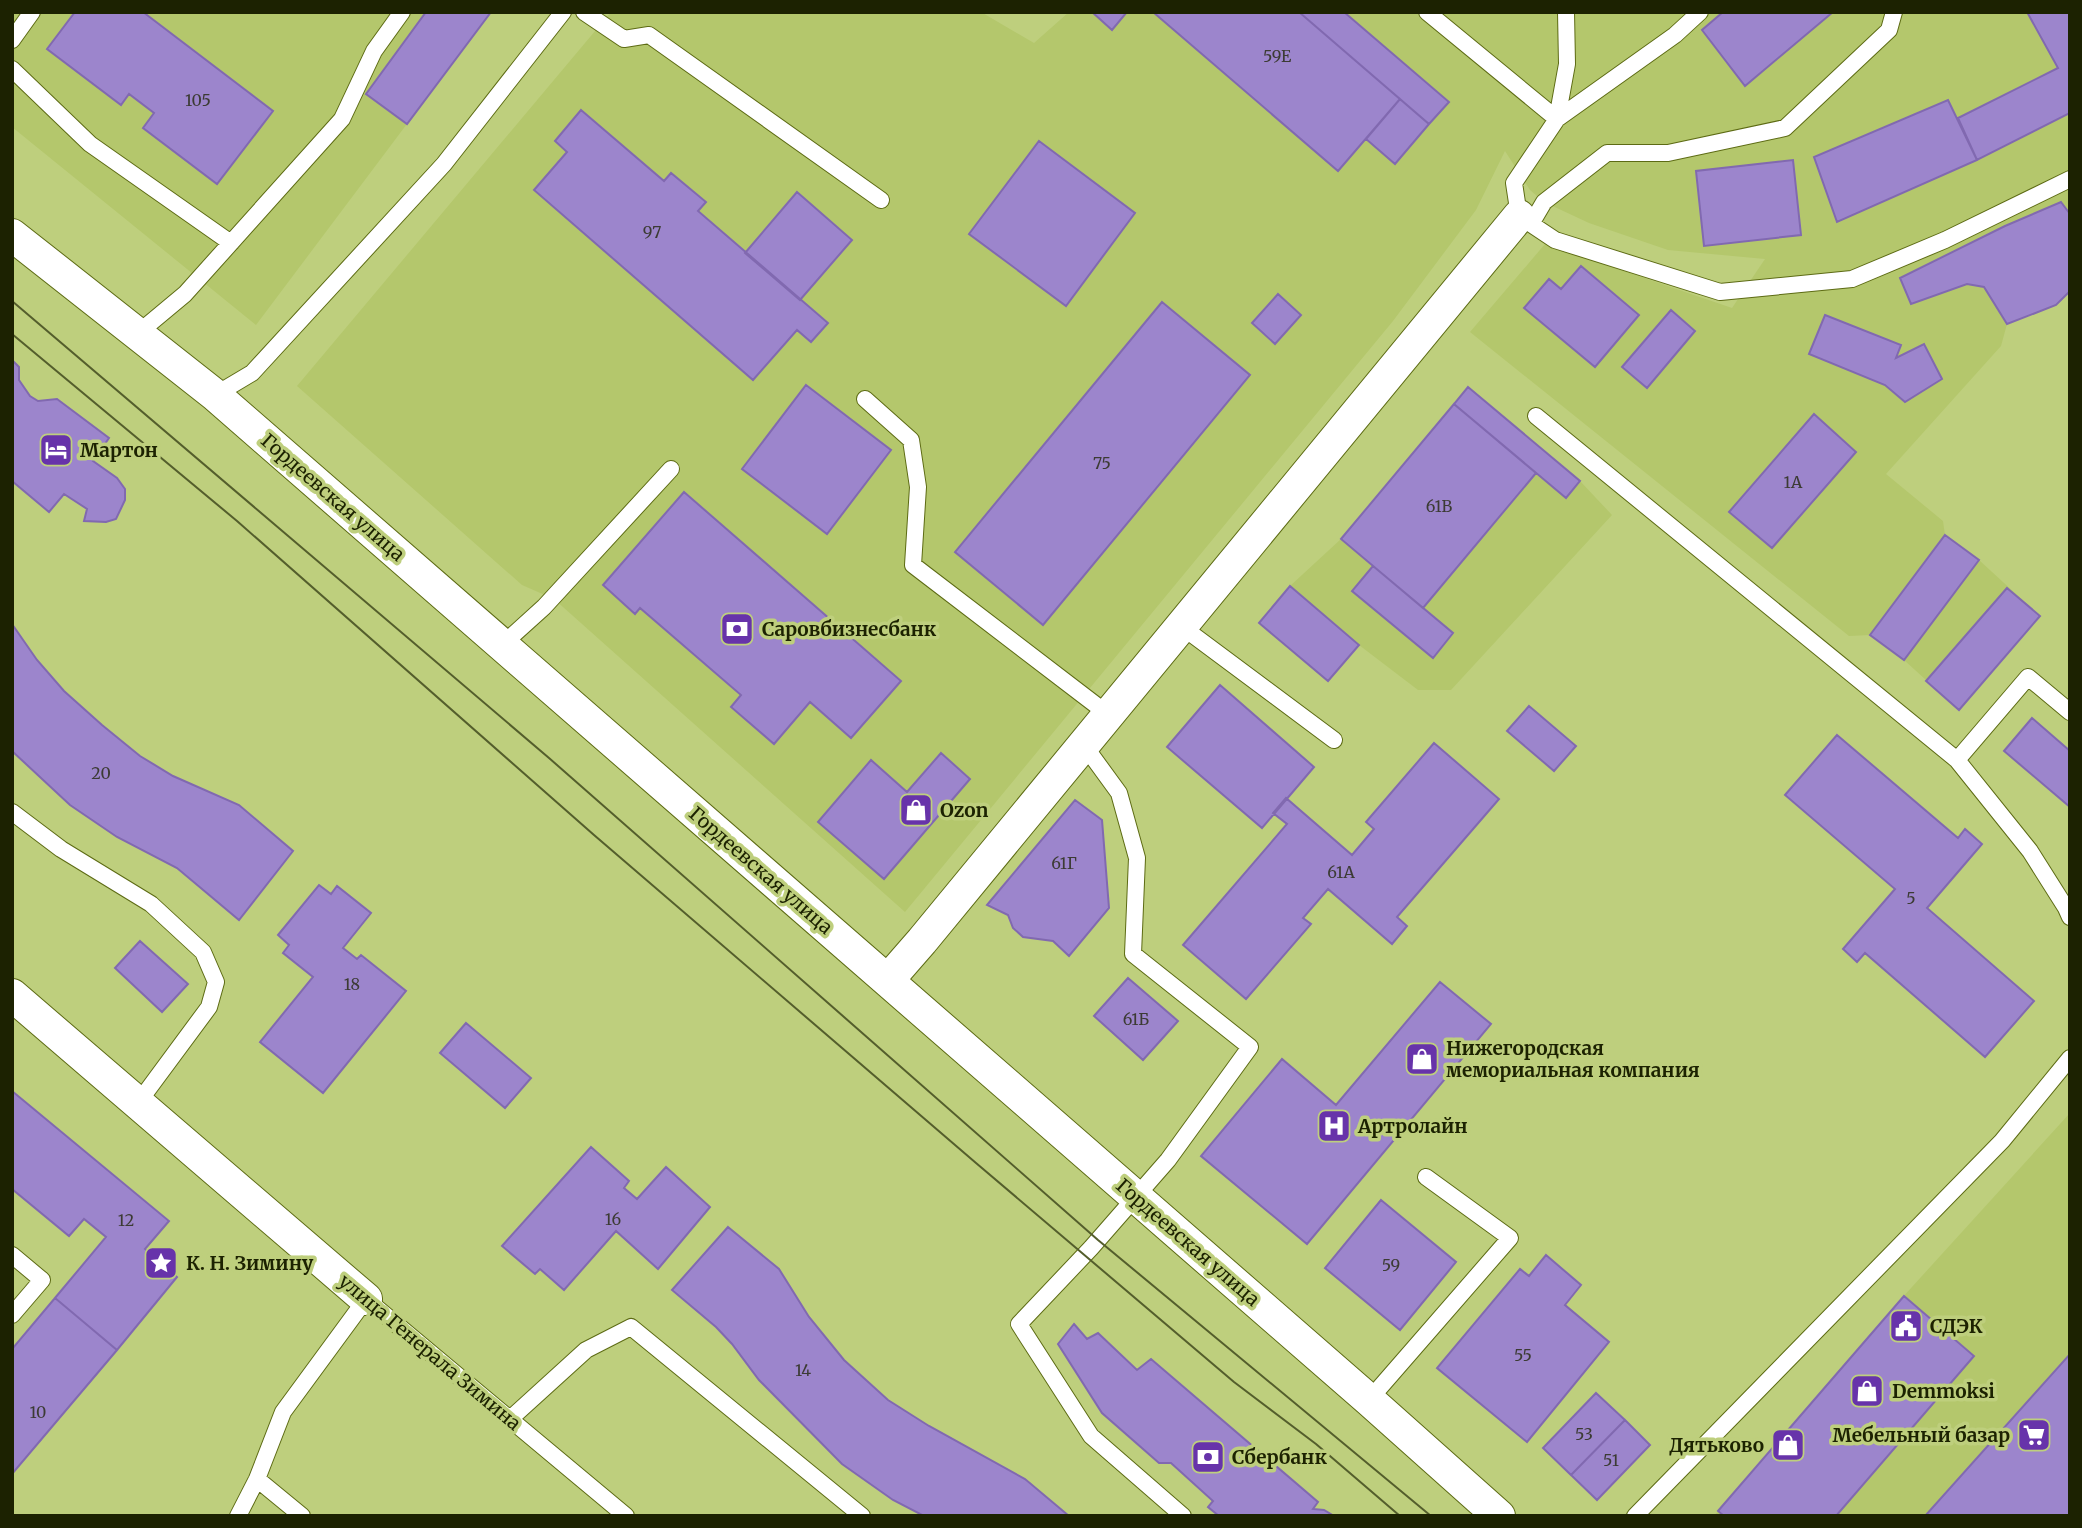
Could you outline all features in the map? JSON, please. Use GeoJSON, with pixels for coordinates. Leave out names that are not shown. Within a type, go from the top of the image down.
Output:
{"type":"FeatureCollection","features":[{"type":"Feature","properties":{"kind":"street"},"geometry":{"type":"LineString","coordinates":[[888,980],[1181,626],[1525,220]]}},
{"type":"Feature","properties":{"kind":"street","name":"Гордеевская улица"},"geometry":{"type":"LineString","coordinates":[[12,235],[215,395],[1369,1399],[1499,1516]]}},
{"type":"Feature","properties":{"kind":"street","name":"улица Генерала Зимина"},"geometry":{"type":"LineString","coordinates":[[12,995],[366,1300]]}},
{"type":"Feature","properties":{"kind":"lane"},"geometry":{"type":"LineString","coordinates":[[12,40],[32,12]]}},
{"type":"Feature","properties":{"kind":"lane"},"geometry":{"type":"LineString","coordinates":[[138,334],[185,294],[342,119],[374,51],[402,12]]}},
{"type":"Feature","properties":{"kind":"lane"},"geometry":{"type":"LineString","coordinates":[[215,395],[252,373],[444,164],[563,12]]}},
{"type":"Feature","properties":{"kind":"lane"},"geometry":{"type":"LineString","coordinates":[[584,12],[624,39],[649,35],[881,200]]}},
{"type":"Feature","properties":{"kind":"lane"},"geometry":{"type":"LineString","coordinates":[[1427,12],[1557,119]]}},
{"type":"Feature","properties":{"kind":"lane"},"geometry":{"type":"LineString","coordinates":[[1557,119],[1567,64],[1566,12]]}},
{"type":"Feature","properties":{"kind":"lane"},"geometry":{"type":"LineString","coordinates":[[1700,12],[1675,35],[1557,119],[1514,183],[1525,220],[1555,240],[1720,292],[1852,279],[1945,240],[2070,179]]}},
{"type":"Feature","properties":{"kind":"lane"},"geometry":{"type":"LineString","coordinates":[[1525,220],[1607,153],[1668,153],[1785,128],[1889,30],[1894,12]]}},
{"type":"Feature","properties":{"kind":"lane"},"geometry":{"type":"LineString","coordinates":[[12,69],[90,144],[231,243]]}},
{"type":"Feature","properties":{"kind":"lane"},"geometry":{"type":"LineString","coordinates":[[865,399],[911,440],[918,487],[913,565],[1108,715]]}},
{"type":"Feature","properties":{"kind":"lane"},"geometry":{"type":"LineString","coordinates":[[1536,416],[1957,760],[2030,851],[2070,918]]}},
{"type":"Feature","properties":{"kind":"lane"},"geometry":{"type":"LineString","coordinates":[[502,645],[544,607],[671,469]]}},
{"type":"Feature","properties":{"kind":"lane"},"geometry":{"type":"LineString","coordinates":[[1181,626],[1334,740]]}},
{"type":"Feature","properties":{"kind":"lane"},"geometry":{"type":"LineString","coordinates":[[1957,760],[2028,677],[2070,712]]}},
{"type":"Feature","properties":{"kind":"lane"},"geometry":{"type":"LineString","coordinates":[[1084,745],[1119,793],[1137,858],[1133,954],[1250,1047],[1168,1160],[1019,1325],[1091,1436],[1183,1516]]}},
{"type":"Feature","properties":{"kind":"lane"},"geometry":{"type":"LineString","coordinates":[[12,812],[61,849],[151,904],[203,952],[216,982],[209,1007],[138,1103]]}},
{"type":"Feature","properties":{"kind":"lane"},"geometry":{"type":"LineString","coordinates":[[1636,1516],[2002,1142],[2070,1058]]}},
{"type":"Feature","properties":{"kind":"lane"},"geometry":{"type":"LineString","coordinates":[[1369,1399],[1510,1238],[1426,1177]]}},
{"type":"Feature","properties":{"kind":"lane"},"geometry":{"type":"LineString","coordinates":[[12,1255],[42,1280],[12,1315]]}},
{"type":"Feature","properties":{"kind":"lane"},"geometry":{"type":"LineString","coordinates":[[238,1516],[257,1479],[284,1412],[366,1300]]}},
{"type":"Feature","properties":{"kind":"lane","name":"улица Генерала Зимина"},"geometry":{"type":"LineString","coordinates":[[366,1300],[626,1516]]}},
{"type":"Feature","properties":{"kind":"lane"},"geometry":{"type":"LineString","coordinates":[[510,1419],[586,1350],[631,1327],[862,1516]]}},
{"type":"Feature","properties":{"kind":"lane"},"geometry":{"type":"LineString","coordinates":[[257,1479],[302,1516]]}},
{"type":"Feature","properties":{"kind":"shaded area"},"geometry":{"type":"Polygon","coordinates":[[[12,12],[491,12],[256,325],[12,127],[12,12]]]}},
{"type":"Feature","properties":{"kind":"shaded area"},"geometry":{"type":"Polygon","coordinates":[[[611,12],[981,12],[1034,43],[1069,12],[2070,12],[2070,291],[2056,305],[2007,324],[2001,346],[1886,474],[1943,521],[1945,535],[1979,560],[2040,616],[1959,710],[1904,660],[1870,635],[1849,636],[1470,332],[1545,244],[1732,308],[1765,259],[1668,250],[1589,223],[1544,202],[1530,190],[1505,151],[1476,210],[1393,321],[905,912],[554,599],[522,585],[297,386],[611,12]]]}},
{"type":"Feature","properties":{"kind":"shaded area"},"geometry":{"type":"Polygon","coordinates":[[[1468,387],[1580,481],[1612,515],[1451,690],[1418,690],[1359,645],[1290,586],[1341,539],[1468,387]]]}},
{"type":"Feature","properties":{"kind":"shaded area"},"geometry":{"type":"Polygon","coordinates":[[[2070,1113],[2070,1516],[1714,1516],[1892,1309],[2070,1113]]]}},
{"type":"Feature","properties":{"kind":"building"},"geometry":{"type":"Polygon","coordinates":[[[75,12],[143,12],[273,111],[217,184],[143,128],[154,113],[129,94],[121,105],[47,49],[75,12]]]}},
{"type":"Feature","properties":{"kind":"building"},"geometry":{"type":"Polygon","coordinates":[[[426,12],[491,12],[407,124],[366,94],[426,12]]]}},
{"type":"Feature","properties":{"kind":"building"},"geometry":{"type":"Polygon","coordinates":[[[1092,12],[1127,12],[1112,30],[1092,12]]]}},
{"type":"Feature","properties":{"kind":"building"},"geometry":{"type":"Polygon","coordinates":[[[1153,12],[1299,12],[1400,99],[1338,171],[1153,12]]]}},
{"type":"Feature","properties":{"kind":"building"},"geometry":{"type":"Polygon","coordinates":[[[1299,12],[1344,12],[1449,102],[1429,124],[1299,12]]]}},
{"type":"Feature","properties":{"kind":"building"},"geometry":{"type":"Polygon","coordinates":[[[1723,12],[1833,12],[1745,86],[1702,30],[1723,12]]]}},
{"type":"Feature","properties":{"kind":"building"},"geometry":{"type":"Polygon","coordinates":[[[2027,12],[2070,12],[2070,113],[1977,160],[1958,118],[2058,68],[2027,12]]]}},
{"type":"Feature","properties":{"kind":"building"},"geometry":{"type":"Polygon","coordinates":[[[1400,99],[1429,124],[1395,164],[1366,139],[1400,99]]]}},
{"type":"Feature","properties":{"kind":"building"},"geometry":{"type":"Polygon","coordinates":[[[1948,100],[1977,160],[1837,222],[1814,157],[1948,100]]]}},
{"type":"Feature","properties":{"kind":"building"},"geometry":{"type":"Polygon","coordinates":[[[581,110],[664,181],[671,173],[706,202],[698,211],[828,323],[811,342],[797,330],[753,380],[534,190],[567,152],[555,141],[581,110]]]}},
{"type":"Feature","properties":{"kind":"building"},"geometry":{"type":"Polygon","coordinates":[[[1039,141],[1135,213],[1066,306],[969,234],[1039,141]]]}},
{"type":"Feature","properties":{"kind":"building"},"geometry":{"type":"Polygon","coordinates":[[[1793,160],[1801,235],[1704,246],[1696,171],[1793,160]]]}},
{"type":"Feature","properties":{"kind":"building"},"geometry":{"type":"Polygon","coordinates":[[[797,192],[852,240],[800,300],[745,253],[797,192]]]}},
{"type":"Feature","properties":{"kind":"building"},"geometry":{"type":"Polygon","coordinates":[[[2061,202],[2070,214],[2070,291],[2056,305],[2007,324],[1984,287],[1967,284],[1911,304],[1900,278],[2005,226],[2061,202]]]}},
{"type":"Feature","properties":{"kind":"building"},"geometry":{"type":"Polygon","coordinates":[[[1581,266],[1639,315],[1595,367],[1524,308],[1549,279],[1561,289],[1581,266]]]}},
{"type":"Feature","properties":{"kind":"building"},"geometry":{"type":"Polygon","coordinates":[[[1278,294],[1301,315],[1275,344],[1252,323],[1278,294]]]}},
{"type":"Feature","properties":{"kind":"building"},"geometry":{"type":"Polygon","coordinates":[[[1162,302],[1250,375],[1043,625],[955,552],[1162,302]]]}},
{"type":"Feature","properties":{"kind":"building"},"geometry":{"type":"Polygon","coordinates":[[[1671,310],[1695,331],[1647,388],[1622,367],[1671,310]]]}},
{"type":"Feature","properties":{"kind":"building"},"geometry":{"type":"Polygon","coordinates":[[[1825,315],[1901,345],[1896,358],[1924,344],[1942,379],[1905,402],[1885,385],[1809,354],[1825,315]]]}},
{"type":"Feature","properties":{"kind":"building","name":"Мартон"},"geometry":{"type":"Polygon","coordinates":[[[12,360],[19,367],[19,380],[30,396],[38,401],[57,399],[109,438],[93,461],[117,478],[125,489],[125,500],[116,519],[106,522],[84,521],[87,509],[64,494],[49,512],[12,481],[12,360]]]}},
{"type":"Feature","properties":{"kind":"building"},"geometry":{"type":"Polygon","coordinates":[[[806,385],[891,450],[827,534],[742,469],[806,385]]]}},
{"type":"Feature","properties":{"kind":"building"},"geometry":{"type":"Polygon","coordinates":[[[1468,387],[1580,481],[1566,498],[1454,404],[1468,387]]]}},
{"type":"Feature","properties":{"kind":"building"},"geometry":{"type":"Polygon","coordinates":[[[1454,404],[1536,473],[1423,608],[1341,539],[1454,404]]]}},
{"type":"Feature","properties":{"kind":"building"},"geometry":{"type":"Polygon","coordinates":[[[1814,414],[1856,452],[1772,548],[1729,512],[1814,414]]]}},
{"type":"Feature","properties":{"kind":"building"},"geometry":{"type":"Polygon","coordinates":[[[684,492],[901,681],[851,738],[810,702],[774,744],[731,707],[741,695],[640,608],[635,614],[603,585],[684,492]]]}},
{"type":"Feature","properties":{"kind":"building"},"geometry":{"type":"Polygon","coordinates":[[[1945,535],[1979,560],[1904,660],[1870,635],[1945,535]]]}},
{"type":"Feature","properties":{"kind":"building"},"geometry":{"type":"Polygon","coordinates":[[[1373,566],[1453,633],[1433,658],[1352,591],[1373,566]]]}},
{"type":"Feature","properties":{"kind":"building"},"geometry":{"type":"Polygon","coordinates":[[[1290,586],[1359,645],[1328,681],[1259,623],[1290,586]]]}},
{"type":"Feature","properties":{"kind":"building"},"geometry":{"type":"Polygon","coordinates":[[[2007,588],[2040,616],[1959,710],[1926,681],[2007,588]]]}},
{"type":"Feature","properties":{"kind":"building"},"geometry":{"type":"Polygon","coordinates":[[[12,624],[37,660],[64,691],[140,756],[173,776],[239,805],[293,851],[239,920],[177,868],[117,837],[70,805],[12,751],[12,624]]]}},
{"type":"Feature","properties":{"kind":"building"},"geometry":{"type":"Polygon","coordinates":[[[1220,685],[1314,767],[1262,828],[1167,747],[1220,685]]]}},
{"type":"Feature","properties":{"kind":"building"},"geometry":{"type":"Polygon","coordinates":[[[1529,706],[1576,746],[1554,771],[1507,731],[1529,706]]]}},
{"type":"Feature","properties":{"kind":"building"},"geometry":{"type":"Polygon","coordinates":[[[2032,718],[2070,751],[2070,807],[2004,751],[2032,718]]]}},
{"type":"Feature","properties":{"kind":"building"},"geometry":{"type":"Polygon","coordinates":[[[1837,735],[1958,838],[1965,829],[1982,844],[1927,908],[2034,1001],[1985,1057],[1865,953],[1857,962],[1843,949],[1895,889],[1785,795],[1837,735]]]}},
{"type":"Feature","properties":{"kind":"building"},"geometry":{"type":"Polygon","coordinates":[[[1434,743],[1499,799],[1397,917],[1407,926],[1392,944],[1328,889],[1303,918],[1311,924],[1246,999],[1183,945],[1287,824],[1273,813],[1286,798],[1352,855],[1374,829],[1366,822],[1434,743]]]}},
{"type":"Feature","properties":{"kind":"building"},"geometry":{"type":"Polygon","coordinates":[[[941,753],[970,779],[884,879],[818,822],[871,760],[907,792],[941,753]]]}},
{"type":"Feature","properties":{"kind":"building"},"geometry":{"type":"Polygon","coordinates":[[[1075,800],[1102,820],[1109,908],[1069,956],[1053,941],[1023,937],[1013,928],[1008,915],[987,905],[1075,800]]]}},
{"type":"Feature","properties":{"kind":"building"},"geometry":{"type":"Polygon","coordinates":[[[319,885],[331,894],[337,886],[371,913],[343,948],[357,959],[361,955],[406,991],[323,1093],[260,1042],[313,977],[283,953],[289,945],[278,935],[319,885]]]}},
{"type":"Feature","properties":{"kind":"building"},"geometry":{"type":"Polygon","coordinates":[[[140,941],[188,984],[162,1012],[115,968],[140,941]]]}},
{"type":"Feature","properties":{"kind":"building"},"geometry":{"type":"Polygon","coordinates":[[[1128,978],[1178,1021],[1143,1060],[1094,1016],[1128,978]]]}},
{"type":"Feature","properties":{"kind":"building"},"geometry":{"type":"Polygon","coordinates":[[[1440,982],[1491,1024],[1307,1244],[1201,1156],[1282,1059],[1336,1105],[1440,982]]]}},
{"type":"Feature","properties":{"kind":"building"},"geometry":{"type":"Polygon","coordinates":[[[466,1023],[531,1078],[505,1108],[440,1053],[466,1023]]]}},
{"type":"Feature","properties":{"kind":"building"},"geometry":{"type":"Polygon","coordinates":[[[12,1091],[169,1221],[145,1249],[177,1277],[117,1350],[55,1298],[106,1237],[84,1219],[69,1236],[12,1189],[12,1091]]]}},
{"type":"Feature","properties":{"kind":"building"},"geometry":{"type":"Polygon","coordinates":[[[591,1147],[629,1181],[624,1188],[637,1199],[666,1167],[710,1207],[658,1269],[616,1231],[564,1290],[540,1269],[535,1274],[502,1246],[591,1147]]]}},
{"type":"Feature","properties":{"kind":"building"},"geometry":{"type":"Polygon","coordinates":[[[1381,1200],[1456,1262],[1400,1330],[1325,1268],[1381,1200]]]}},
{"type":"Feature","properties":{"kind":"building"},"geometry":{"type":"Polygon","coordinates":[[[728,1227],[779,1269],[809,1317],[844,1360],[888,1400],[1025,1479],[1069,1516],[924,1516],[893,1500],[842,1464],[759,1380],[716,1327],[672,1290],[728,1227]]]}},
{"type":"Feature","properties":{"kind":"building"},"geometry":{"type":"Polygon","coordinates":[[[1546,1255],[1581,1285],[1565,1305],[1609,1342],[1527,1442],[1437,1368],[1520,1269],[1529,1276],[1546,1255]]]}},
{"type":"Feature","properties":{"kind":"building"},"geometry":{"type":"Polygon","coordinates":[[[1904,1296],[1974,1356],[1836,1516],[1724,1516],[1718,1511],[1904,1296]]]}},
{"type":"Feature","properties":{"kind":"building"},"geometry":{"type":"Polygon","coordinates":[[[55,1298],[117,1350],[12,1474],[12,1349],[55,1298]]]}},
{"type":"Feature","properties":{"kind":"building"},"geometry":{"type":"Polygon","coordinates":[[[1074,1324],[1087,1339],[1098,1333],[1137,1370],[1151,1359],[1318,1502],[1313,1509],[1324,1510],[1334,1516],[1219,1516],[1208,1507],[1213,1501],[1171,1463],[1159,1463],[1102,1413],[1058,1344],[1074,1324]]]}},
{"type":"Feature","properties":{"kind":"building","name":"Мебельный базар"},"geometry":{"type":"Polygon","coordinates":[[[2070,1354],[2070,1516],[1925,1516],[2070,1354]]]}},
{"type":"Feature","properties":{"kind":"building"},"geometry":{"type":"Polygon","coordinates":[[[1596,1393],[1625,1420],[1571,1475],[1543,1448],[1596,1393]]]}},
{"type":"Feature","properties":{"kind":"building"},"geometry":{"type":"Polygon","coordinates":[[[1625,1420],[1650,1445],[1597,1500],[1571,1475],[1625,1420]]]}},
{"type":"Feature","properties":{"kind":"tram line"},"geometry":{"type":"LineString","coordinates":[[12,301],[549,758],[1098,1240],[1431,1516]]}},
{"type":"Feature","properties":{"kind":"tram line"},"geometry":{"type":"LineString","coordinates":[[12,334],[237,521],[594,835],[976,1163],[1234,1382],[1316,1444],[1400,1516]]}},
{"type":"Feature","properties":{"kind":"place","name":"Мартон"},"geometry":{"type":"Point","coordinates":[56,450]}},
{"type":"Feature","properties":{"kind":"place","name":"Саровбизнесбанк"},"geometry":{"type":"Point","coordinates":[737,629]}},
{"type":"Feature","properties":{"kind":"place","name":"Ozon"},"geometry":{"type":"Point","coordinates":[916,810]}},
{"type":"Feature","properties":{"kind":"place","name":"Нижегородская мемориальная компания"},"geometry":{"type":"Point","coordinates":[1422,1059]}},
{"type":"Feature","properties":{"kind":"place","name":"Артролайн"},"geometry":{"type":"Point","coordinates":[1334,1126]}},
{"type":"Feature","properties":{"kind":"place","name":"К. Н. Зимину"},"geometry":{"type":"Point","coordinates":[161,1263]}},
{"type":"Feature","properties":{"kind":"place","name":"СДЭК"},"geometry":{"type":"Point","coordinates":[1906,1326]}},
{"type":"Feature","properties":{"kind":"place","name":"Demmoksi"},"geometry":{"type":"Point","coordinates":[1867,1391]}},
{"type":"Feature","properties":{"kind":"place","name":"Мебельный базар"},"geometry":{"type":"Point","coordinates":[2034,1435]}},
{"type":"Feature","properties":{"kind":"place","name":"Дятьково"},"geometry":{"type":"Point","coordinates":[1788,1445]}},
{"type":"Feature","properties":{"kind":"place","name":"Сбербанк"},"geometry":{"type":"Point","coordinates":[1208,1457]}}]}
